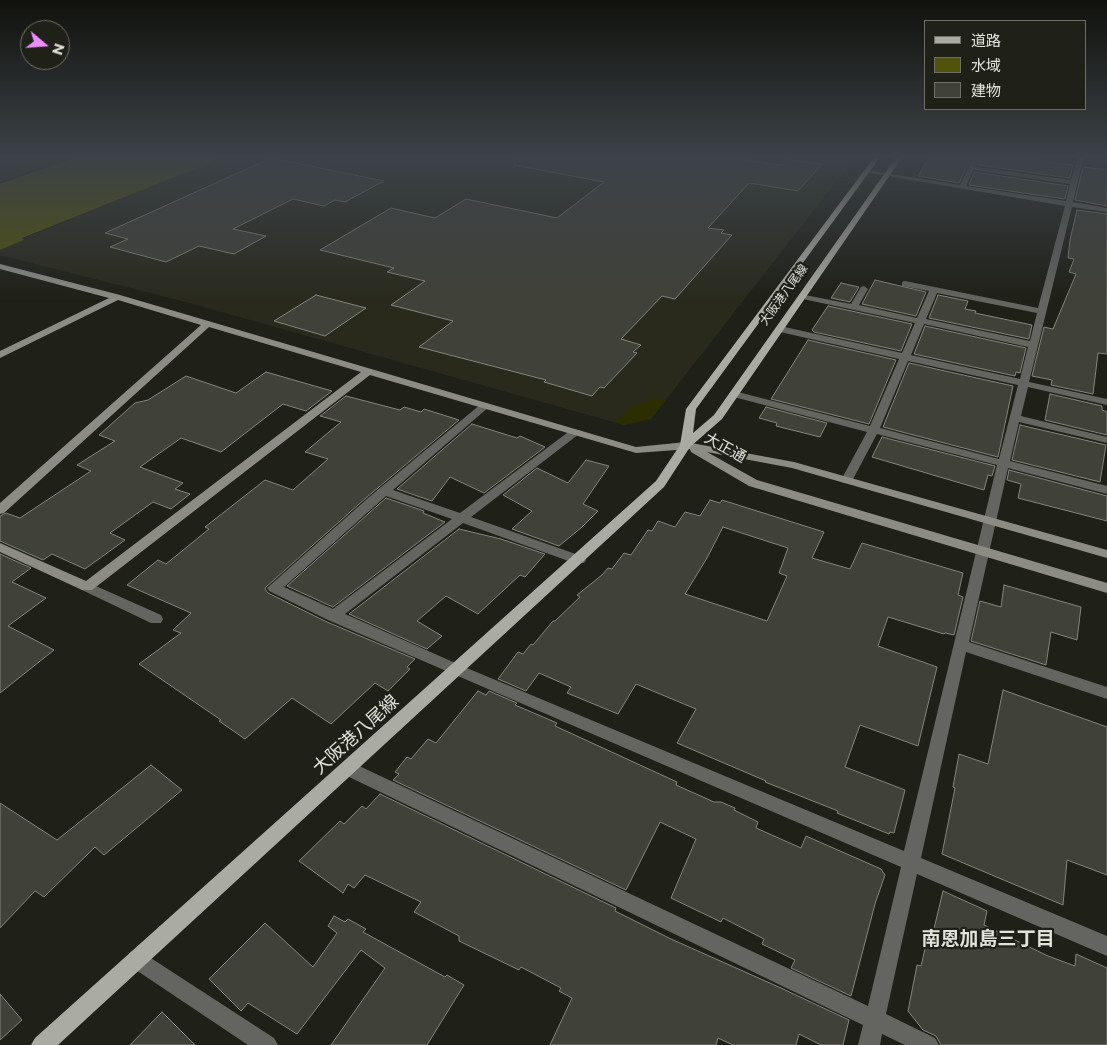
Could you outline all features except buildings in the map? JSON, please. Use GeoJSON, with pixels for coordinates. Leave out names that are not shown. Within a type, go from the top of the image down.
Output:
{"type":"FeatureCollection","features":[{"type":"Feature","properties":{"kind":"main road","name":"大阪港八尾線"},"geometry":{"type":"LineString","coordinates":[[686,445],[691,409],[842,205]]}},
{"type":"Feature","properties":{"kind":"main road","name":"大阪港八尾線"},"geometry":{"type":"LineString","coordinates":[[42,1045],[458,670],[660,484],[686,445],[718,417],[867,205]]}},
{"type":"Feature","properties":{"kind":"street"},"geometry":{"type":"LineString","coordinates":[[869,1045],[989,522],[1069,205]]}},
{"type":"Feature","properties":{"kind":"street"},"geometry":{"type":"LineString","coordinates":[[1074,205],[1107,210]]}},
{"type":"Feature","properties":{"kind":"street"},"geometry":{"type":"LineString","coordinates":[[0,266],[207,324],[636,450],[686,445]]}},
{"type":"Feature","properties":{"kind":"street"},"geometry":{"type":"LineString","coordinates":[[905,284],[1042,311]]}},
{"type":"Feature","properties":{"kind":"street"},"geometry":{"type":"LineString","coordinates":[[854,307],[864,289]]}},
{"type":"Feature","properties":{"kind":"street"},"geometry":{"type":"LineString","coordinates":[[847,480],[874,429],[934,290]]}},
{"type":"Feature","properties":{"kind":"street"},"geometry":{"type":"LineString","coordinates":[[804,296],[1033,346]]}},
{"type":"Feature","properties":{"kind":"street"},"geometry":{"type":"LineString","coordinates":[[0,355],[117,298]]}},
{"type":"Feature","properties":{"kind":"street"},"geometry":{"type":"LineString","coordinates":[[0,510],[207,324]]}},
{"type":"Feature","properties":{"kind":"street"},"geometry":{"type":"LineString","coordinates":[[780,329],[1107,402]]}},
{"type":"Feature","properties":{"kind":"street"},"geometry":{"type":"LineString","coordinates":[[87,587],[369,371]]}},
{"type":"Feature","properties":{"kind":"street"},"geometry":{"type":"LineString","coordinates":[[734,394],[1107,490]]}},
{"type":"Feature","properties":{"kind":"street"},"geometry":{"type":"LineString","coordinates":[[484,406],[274,588],[333,616],[458,670],[1107,946]]}},
{"type":"Feature","properties":{"kind":"street"},"geometry":{"type":"LineString","coordinates":[[1015,418],[1107,440]]}},
{"type":"Feature","properties":{"kind":"street"},"geometry":{"type":"LineString","coordinates":[[333,616],[575,432]]}},
{"type":"Feature","properties":{"kind":"street","name":"大正通"},"geometry":{"type":"LineString","coordinates":[[686,445],[786,464],[1107,554]]}},
{"type":"Feature","properties":{"kind":"street","name":"大正通"},"geometry":{"type":"LineString","coordinates":[[686,445],[754,483],[1107,588]]}},
{"type":"Feature","properties":{"kind":"street"},"geometry":{"type":"LineString","coordinates":[[384,491],[579,560]]}},
{"type":"Feature","properties":{"kind":"street"},"geometry":{"type":"LineString","coordinates":[[0,547],[156,619]]}},
{"type":"Feature","properties":{"kind":"street"},"geometry":{"type":"LineString","coordinates":[[961,645],[1107,693]]}},
{"type":"Feature","properties":{"kind":"street"},"geometry":{"type":"LineString","coordinates":[[349,768],[928,1045]]}},
{"type":"Feature","properties":{"kind":"street"},"geometry":{"type":"LineString","coordinates":[[137,959],[267,1045]]}},
{"type":"Feature","properties":{"kind":"shaded area"},"geometry":{"type":"Polygon","coordinates":[[[107,205],[818,205],[651,419],[624,425],[186,302],[0,255],[0,250],[24,240],[22,239],[107,205]]]}},
{"type":"Feature","properties":{"kind":"shaded area"},"geometry":{"type":"Polygon","coordinates":[[[655,398],[666,400],[651,419],[624,425],[615,423],[630,407],[655,398]]]}},
{"type":"Feature","properties":{"kind":"water"},"geometry":{"type":"Polygon","coordinates":[[[0,205],[105,205],[22,238],[24,240],[0,250],[0,205]]]}},
{"type":"Feature","properties":{"kind":"district","name":"南恩加島三丁目"},"geometry":{"type":"Point","coordinates":[988,939]}}]}
